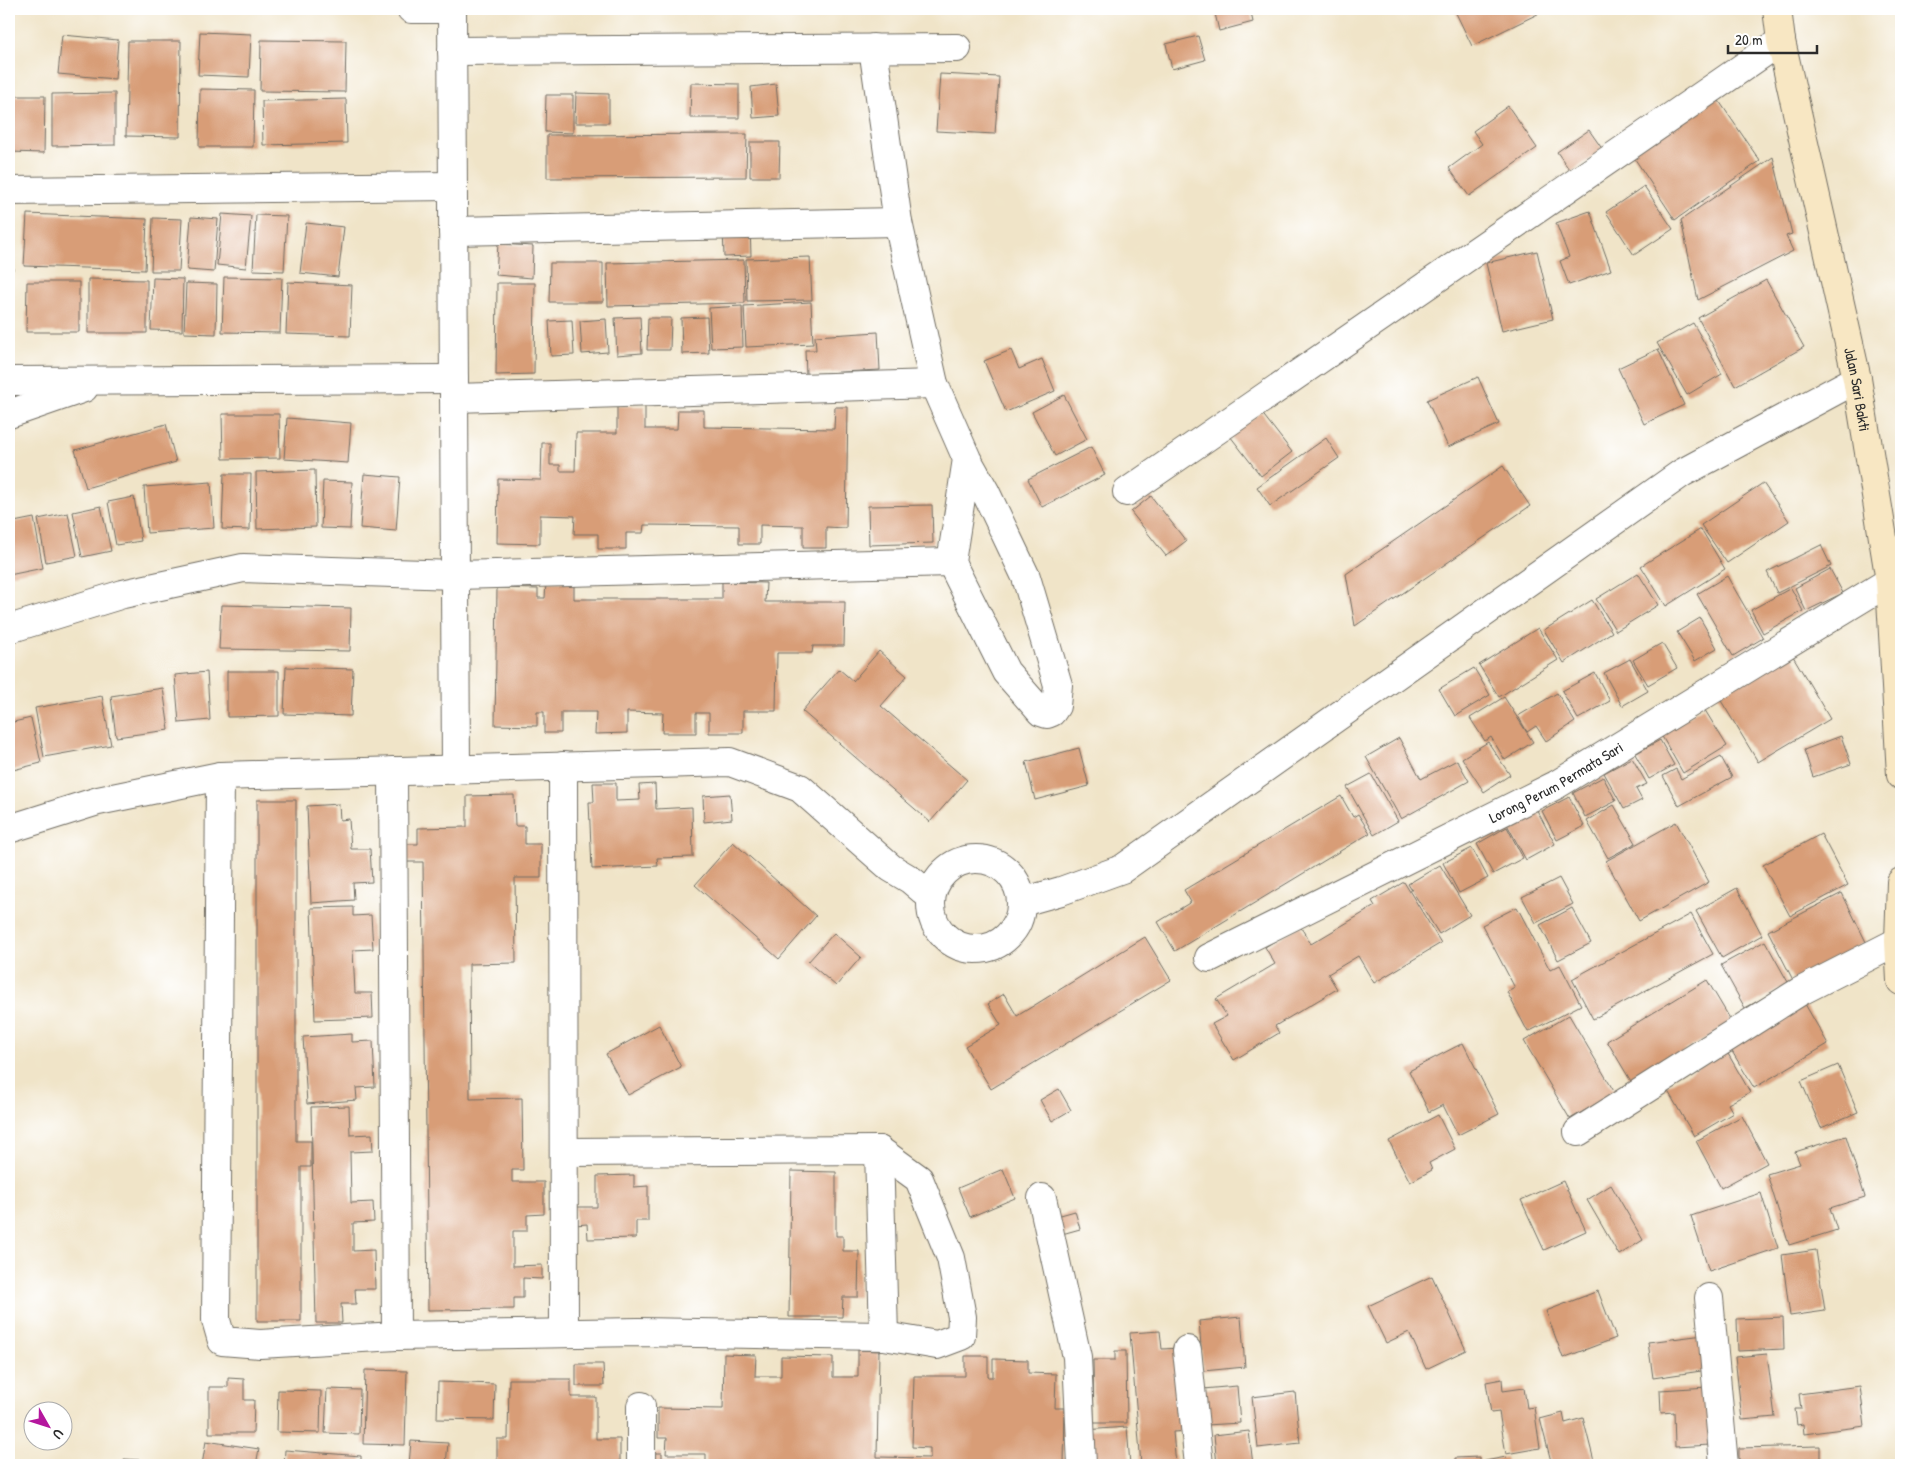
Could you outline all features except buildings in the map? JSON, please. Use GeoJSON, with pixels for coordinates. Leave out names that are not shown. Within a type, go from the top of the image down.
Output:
{"type":"FeatureCollection","features":[{"type":"Feature","properties":{"kind":"main road","name":"Jalan Sari Bakti"},"geometry":{"type":"LineString","coordinates":[[1777,9],[1782,41],[1857,379],[1890,581],[1900,712],[1901,775]]}},
{"type":"Feature","properties":{"kind":"main road"},"geometry":{"type":"LineString","coordinates":[[1901,882],[1899,941],[1901,981]]}},
{"type":"Feature","properties":{"kind":"street"},"geometry":{"type":"LineString","coordinates":[[412,9],[452,9],[456,770]]}},
{"type":"Feature","properties":{"kind":"street"},"geometry":{"type":"LineString","coordinates":[[1127,492],[1782,41]]}},
{"type":"Feature","properties":{"kind":"street"},"geometry":{"type":"LineString","coordinates":[[873,48],[898,222],[934,384],[966,459],[985,492],[1026,577],[1058,685],[1056,706],[1052,712],[1047,714],[1041,712],[1006,672],[951,562],[966,459]]}},
{"type":"Feature","properties":{"kind":"street"},"geometry":{"type":"LineString","coordinates":[[452,51],[957,48]]}},
{"type":"Feature","properties":{"kind":"street"},"geometry":{"type":"LineString","coordinates":[[9,191],[453,186]]}},
{"type":"Feature","properties":{"kind":"street"},"geometry":{"type":"LineString","coordinates":[[453,231],[898,222]]}},
{"type":"Feature","properties":{"kind":"street"},"geometry":{"type":"LineString","coordinates":[[1022,902],[1061,891],[1122,869],[1682,473],[1857,379]]}},
{"type":"Feature","properties":{"kind":"street"},"geometry":{"type":"LineString","coordinates":[[9,380],[454,388],[934,384]]}},
{"type":"Feature","properties":{"kind":"street"},"geometry":{"type":"LineString","coordinates":[[9,414],[107,381]]}},
{"type":"Feature","properties":{"kind":"street"},"geometry":{"type":"LineString","coordinates":[[9,629],[123,594],[243,568],[455,575],[951,562]]}},
{"type":"Feature","properties":{"kind":"street","name":"Lorong Perum Permata Sari"},"geometry":{"type":"LineString","coordinates":[[1208,958],[1556,785],[1890,581]]}},
{"type":"Feature","properties":{"kind":"street"},"geometry":{"type":"LineString","coordinates":[[9,829],[98,801],[220,776],[730,762],[800,788],[891,868],[911,880],[931,897]]}},
{"type":"Feature","properties":{"kind":"street"},"geometry":{"type":"LineString","coordinates":[[563,766],[564,1332]]}},
{"type":"Feature","properties":{"kind":"street"},"geometry":{"type":"LineString","coordinates":[[393,772],[396,1336]]}},
{"type":"Feature","properties":{"kind":"street"},"geometry":{"type":"LineString","coordinates":[[220,776],[216,1320],[222,1341],[260,1344],[396,1336],[564,1332],[884,1336],[937,1345],[961,1336],[962,1317],[951,1258],[919,1179],[879,1150],[564,1152]]}},
{"type":"Feature","properties":{"kind":"street"},"geometry":{"type":"LineString","coordinates":[[969,859],[988,860],[1005,869],[1017,884],[1022,902],[1018,921],[1008,937],[992,947],[973,950],[954,945],[940,933],[931,916],[931,897],[938,879],[951,866],[969,859]]}},
{"type":"Feature","properties":{"kind":"street"},"geometry":{"type":"LineString","coordinates":[[1578,1132],[1799,992],[1899,941]]}},
{"type":"Feature","properties":{"kind":"street"},"geometry":{"type":"LineString","coordinates":[[879,1150],[884,1336]]}},
{"type":"Feature","properties":{"kind":"street"},"geometry":{"type":"LineString","coordinates":[[1042,1198],[1077,1357],[1082,1465]]}},
{"type":"Feature","properties":{"kind":"street"},"geometry":{"type":"LineString","coordinates":[[1709,1298],[1724,1465]]}},
{"type":"Feature","properties":{"kind":"street"},"geometry":{"type":"LineString","coordinates":[[1187,1350],[1200,1465]]}},
{"type":"Feature","properties":{"kind":"street"},"geometry":{"type":"LineString","coordinates":[[641,1406],[641,1465]]}}]}
